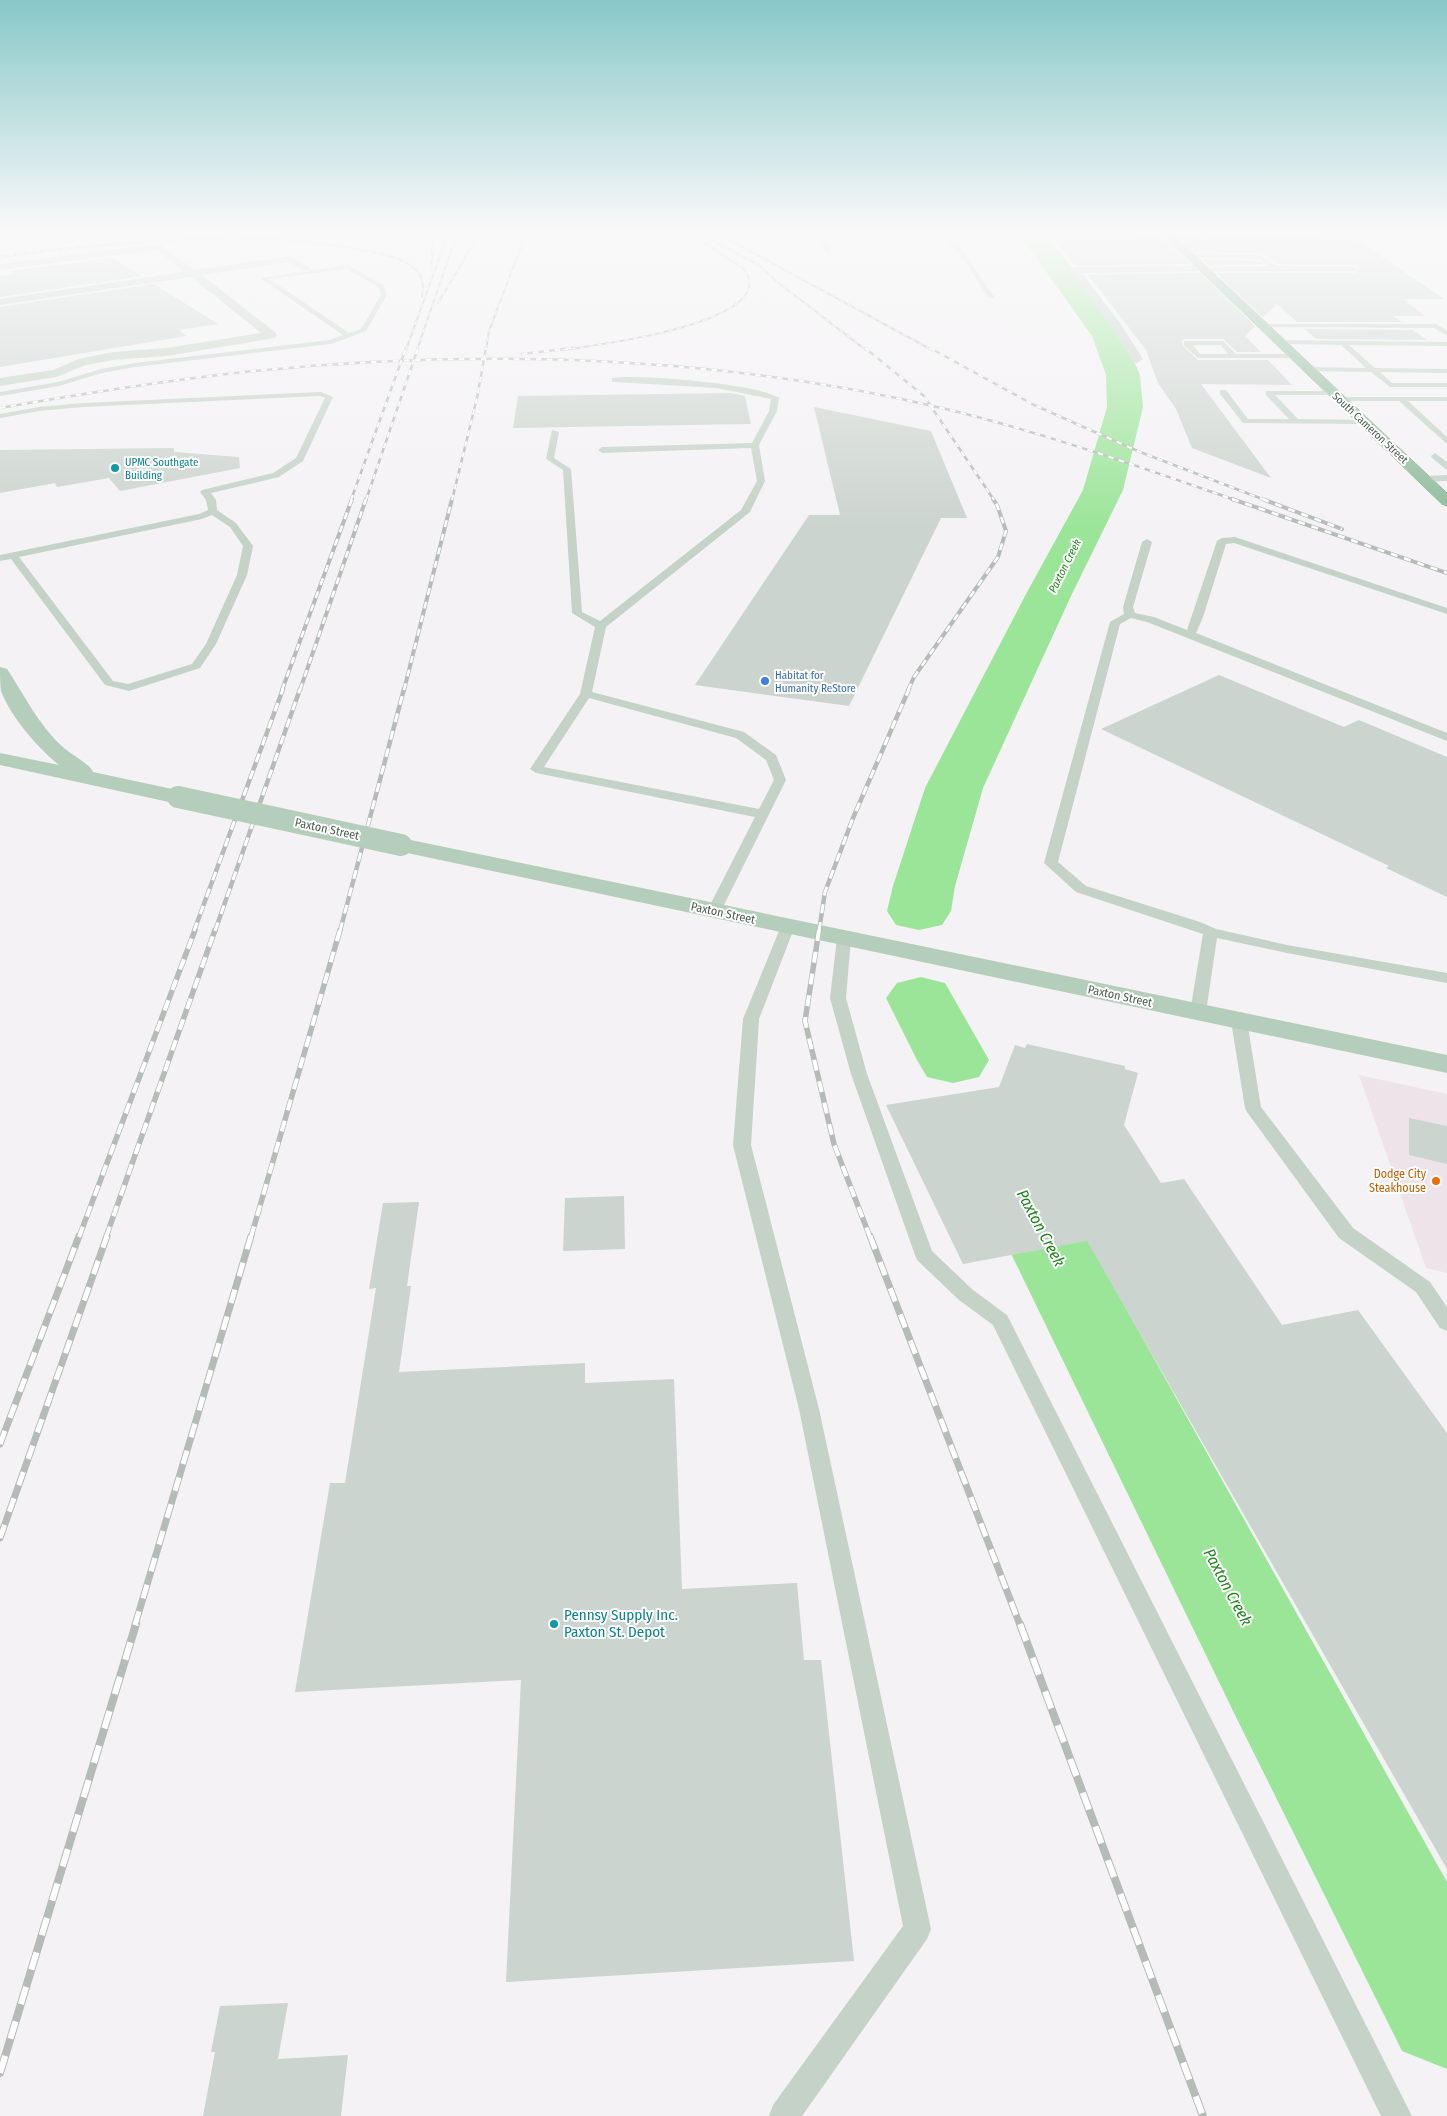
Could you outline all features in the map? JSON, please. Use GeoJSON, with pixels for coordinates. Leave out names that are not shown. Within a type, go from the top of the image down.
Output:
{"type":"FeatureCollection","features":[{"type":"Feature","properties":{"kind":"highway","name":"South Cameron Street"},"geometry":{"type":"LineString","coordinates":[[1268,330],[1447,501]]}},
{"type":"Feature","properties":{"kind":"main road"},"geometry":{"type":"LineString","coordinates":[[3,685],[50,749],[67,762],[105,782]]}},
{"type":"Feature","properties":{"kind":"main road","name":"Paxton Street"},"geometry":{"type":"LineString","coordinates":[[0,759],[1447,1064]]}},
{"type":"Feature","properties":{"kind":"street"},"geometry":{"type":"LineString","coordinates":[[0,382],[56,373],[83,362],[112,356],[166,352],[271,335],[264,330]]}},
{"type":"Feature","properties":{"kind":"street"},"geometry":{"type":"LineString","coordinates":[[1119,330],[1137,359]]}},
{"type":"Feature","properties":{"kind":"lane"},"geometry":{"type":"LineString","coordinates":[[339,330],[348,336]]}},
{"type":"Feature","properties":{"kind":"lane"},"geometry":{"type":"LineString","coordinates":[[0,394],[59,384],[100,371],[135,365],[331,342],[364,330]]}},
{"type":"Feature","properties":{"kind":"lane"},"geometry":{"type":"LineString","coordinates":[[1281,342],[1447,344]]}},
{"type":"Feature","properties":{"kind":"lane"},"geometry":{"type":"LineString","coordinates":[[1234,356],[1223,343],[1186,343],[1198,356],[1234,356],[1296,356]]}},
{"type":"Feature","properties":{"kind":"lane"},"geometry":{"type":"LineString","coordinates":[[1343,343],[1390,385],[1447,385]]}},
{"type":"Feature","properties":{"kind":"lane"},"geometry":{"type":"LineString","coordinates":[[1310,370],[1447,371]]}},
{"type":"Feature","properties":{"kind":"lane"},"geometry":{"type":"LineString","coordinates":[[615,380],[700,384],[753,391],[775,398],[773,411],[755,445],[761,481],[745,512],[601,626],[586,694],[536,769],[762,814]]}},
{"type":"Feature","properties":{"kind":"lane"},"geometry":{"type":"LineString","coordinates":[[1223,392],[1246,421],[1364,422]]}},
{"type":"Feature","properties":{"kind":"lane"},"geometry":{"type":"LineString","coordinates":[[1295,421],[1269,393],[1401,399],[1447,399]]}},
{"type":"Feature","properties":{"kind":"lane"},"geometry":{"type":"LineString","coordinates":[[0,416],[39,409],[83,405],[321,394],[329,396],[300,460],[276,475],[205,492],[211,500],[213,511],[234,525],[248,546],[242,576],[211,644],[196,666],[129,688],[109,684],[13,556]]}},
{"type":"Feature","properties":{"kind":"lane"},"geometry":{"type":"LineString","coordinates":[[1401,399],[1447,441]]}},
{"type":"Feature","properties":{"kind":"lane"},"geometry":{"type":"LineString","coordinates":[[555,432],[550,459],[567,469],[577,613],[601,626]]}},
{"type":"Feature","properties":{"kind":"lane"},"geometry":{"type":"LineString","coordinates":[[602,450],[755,445]]}},
{"type":"Feature","properties":{"kind":"lane"},"geometry":{"type":"LineString","coordinates":[[1435,456],[1447,467]]}},
{"type":"Feature","properties":{"kind":"lane"},"geometry":{"type":"LineString","coordinates":[[1427,482],[1447,478]]}},
{"type":"Feature","properties":{"kind":"lane"},"geometry":{"type":"LineString","coordinates":[[1427,482],[1447,486]]}},
{"type":"Feature","properties":{"kind":"lane"},"geometry":{"type":"LineString","coordinates":[[0,558],[202,516],[213,511]]}},
{"type":"Feature","properties":{"kind":"lane"},"geometry":{"type":"LineString","coordinates":[[1190,635],[1222,541],[1235,540],[1447,611]]}},
{"type":"Feature","properties":{"kind":"lane"},"geometry":{"type":"LineString","coordinates":[[1130,615],[1128,607],[1147,542]]}},
{"type":"Feature","properties":{"kind":"lane"},"geometry":{"type":"LineString","coordinates":[[1447,737],[1150,619],[1130,615],[1115,622],[1051,863],[1080,889],[1195,925],[1211,932],[1287,949],[1447,978]]}},
{"type":"Feature","properties":{"kind":"lane"},"geometry":{"type":"LineString","coordinates":[[586,694],[740,735],[772,758],[780,780],[714,911]]}},
{"type":"Feature","properties":{"kind":"lane"},"geometry":{"type":"LineString","coordinates":[[784,2116],[916,1929],[809,1408],[742,1144],[751,1019],[788,926]]}},
{"type":"Feature","properties":{"kind":"lane"},"geometry":{"type":"LineString","coordinates":[[1198,1012],[1211,932]]}},
{"type":"Feature","properties":{"kind":"lane"},"geometry":{"type":"LineString","coordinates":[[844,938],[838,998],[859,1074],[924,1255],[966,1295],[1000,1320],[1397,2116]]}},
{"type":"Feature","properties":{"kind":"lane"},"geometry":{"type":"LineString","coordinates":[[1239,1021],[1253,1108],[1346,1233],[1423,1288],[1447,1323]]}},
{"type":"Feature","properties":{"kind":"shaded area"},"geometry":{"type":"Polygon","coordinates":[[[1359,1075],[1447,1094],[1447,1273],[1426,1268],[1359,1075]]]}},
{"type":"Feature","properties":{"kind":"building"},"geometry":{"type":"Polygon","coordinates":[[[0,330],[181,330],[179,330],[187,336],[0,367],[0,330]]]}},
{"type":"Feature","properties":{"kind":"building"},"geometry":{"type":"Polygon","coordinates":[[[1130,330],[1251,330],[1245,336],[1261,352],[1237,352],[1223,339],[1184,339],[1182,341],[1183,346],[1198,360],[1268,360],[1292,385],[1201,384],[1271,478],[1192,448],[1176,409],[1158,383],[1146,350],[1130,330]]]}},
{"type":"Feature","properties":{"kind":"building"},"geometry":{"type":"Polygon","coordinates":[[[1306,330],[1413,330],[1427,340],[1316,339],[1306,330]]]}},
{"type":"Feature","properties":{"kind":"building"},"geometry":{"type":"Polygon","coordinates":[[[731,393],[745,396],[751,424],[513,428],[518,396],[731,393]]]}},
{"type":"Feature","properties":{"kind":"building"},"geometry":{"type":"Polygon","coordinates":[[[814,407],[931,431],[967,518],[941,518],[849,706],[695,685],[809,515],[840,515],[814,407]]]}},
{"type":"Feature","properties":{"kind":"building","name":"UPMC Southgate Building"},"geometry":{"type":"Polygon","coordinates":[[[174,448],[174,452],[239,457],[240,468],[120,491],[109,478],[57,487],[55,483],[0,493],[0,450],[174,448]]]}},
{"type":"Feature","properties":{"kind":"building"},"geometry":{"type":"Polygon","coordinates":[[[1219,675],[1344,727],[1359,720],[1447,757],[1447,897],[1386,868],[1389,866],[1101,729],[1219,675]]]}},
{"type":"Feature","properties":{"kind":"building"},"geometry":{"type":"Polygon","coordinates":[[[1027,1044],[1125,1066],[1125,1069],[1138,1073],[1124,1125],[1161,1183],[1184,1179],[1282,1325],[1358,1310],[1447,1433],[1447,1869],[1087,1241],[963,1264],[886,1105],[999,1087],[1015,1045],[1025,1048],[1027,1044]]]}},
{"type":"Feature","properties":{"kind":"building"},"geometry":{"type":"Polygon","coordinates":[[[1409,1118],[1447,1126],[1447,1164],[1409,1155],[1409,1118]]]}},
{"type":"Feature","properties":{"kind":"building"},"geometry":{"type":"Polygon","coordinates":[[[624,1196],[625,1249],[563,1251],[565,1198],[624,1196]]]}},
{"type":"Feature","properties":{"kind":"building","name":"Pennsy Supply Inc. Paxton St. Depot"},"geometry":{"type":"Polygon","coordinates":[[[419,1202],[407,1286],[411,1286],[399,1372],[585,1363],[585,1383],[674,1379],[682,1589],[797,1583],[804,1660],[821,1660],[854,1961],[506,1982],[521,1680],[295,1692],[330,1483],[345,1483],[376,1288],[369,1289],[383,1203],[419,1202]]]}},
{"type":"Feature","properties":{"kind":"building"},"geometry":{"type":"Polygon","coordinates":[[[288,2003],[278,2059],[348,2055],[341,2116],[203,2116],[215,2052],[211,2052],[220,2006],[288,2003]]]}},
{"type":"Feature","properties":{"kind":"waterway","name":"Paxton Creek"},"geometry":{"type":"LineString","coordinates":[[919,911],[924,886],[954,788],[1048,596],[1103,490],[1125,407],[1123,375],[1107,335],[1103,330]]}},
{"type":"Feature","properties":{"kind":"waterway","name":"Paxton Creek"},"geometry":{"type":"LineString","coordinates":[[921,998],[953,1060]]}},
{"type":"Feature","properties":{"kind":"waterway","name":"Paxton Creek"},"geometry":{"type":"LineString","coordinates":[[1009,1169],[1274,1680],[1447,2006]]}},
{"type":"Feature","properties":{"kind":"railway"},"geometry":{"type":"LineString","coordinates":[[406,350],[413,330]]}},
{"type":"Feature","properties":{"kind":"railway"},"geometry":{"type":"LineString","coordinates":[[417,350],[424,330]]}},
{"type":"Feature","properties":{"kind":"railway"},"geometry":{"type":"LineString","coordinates":[[486,350],[489,330]]}},
{"type":"Feature","properties":{"kind":"railway"},"geometry":{"type":"LineString","coordinates":[[562,350],[642,337],[671,330]]}},
{"type":"Feature","properties":{"kind":"railway"},"geometry":{"type":"LineString","coordinates":[[840,330],[866,350]]}},
{"type":"Feature","properties":{"kind":"railway"},"geometry":{"type":"LineString","coordinates":[[895,330],[932,350]]}},
{"type":"Feature","properties":{"kind":"railway"},"geometry":{"type":"LineString","coordinates":[[401,361],[406,348]]}},
{"type":"Feature","properties":{"kind":"railway"},"geometry":{"type":"LineString","coordinates":[[414,360],[418,348]]}},
{"type":"Feature","properties":{"kind":"railway"},"geometry":{"type":"LineString","coordinates":[[484,359],[486,348]]}},
{"type":"Feature","properties":{"kind":"railway"},"geometry":{"type":"LineString","coordinates":[[522,354],[572,348]]}},
{"type":"Feature","properties":{"kind":"railway"},"geometry":{"type":"LineString","coordinates":[[865,348],[924,396],[931,406]]}},
{"type":"Feature","properties":{"kind":"railway"},"geometry":{"type":"LineString","coordinates":[[930,348],[1034,405],[1140,452],[1265,500]]}},
{"type":"Feature","properties":{"kind":"railway"},"geometry":{"type":"LineString","coordinates":[[414,360],[484,359]]}},
{"type":"Feature","properties":{"kind":"railway"},"geometry":{"type":"LineString","coordinates":[[452,500],[477,398],[484,359]]}},
{"type":"Feature","properties":{"kind":"railway"},"geometry":{"type":"LineString","coordinates":[[484,359],[597,361],[685,367],[773,377],[860,391],[931,406]]}},
{"type":"Feature","properties":{"kind":"railway"},"geometry":{"type":"LineString","coordinates":[[366,500],[414,360]]}},
{"type":"Feature","properties":{"kind":"railway"},"geometry":{"type":"LineString","coordinates":[[401,361],[414,360]]}},
{"type":"Feature","properties":{"kind":"railway"},"geometry":{"type":"LineString","coordinates":[[0,408],[183,379],[332,364],[401,361]]}},
{"type":"Feature","properties":{"kind":"railway"},"geometry":{"type":"LineString","coordinates":[[351,500],[401,361]]}},
{"type":"Feature","properties":{"kind":"railway"},"geometry":{"type":"LineString","coordinates":[[931,406],[983,418],[1056,440],[1235,500]]}},
{"type":"Feature","properties":{"kind":"railway"},"geometry":{"type":"LineString","coordinates":[[931,406],[994,500]]}},
{"type":"Feature","properties":{"kind":"railway"},"geometry":{"type":"LineString","coordinates":[[282,690],[352,499]]}},
{"type":"Feature","properties":{"kind":"railway"},"geometry":{"type":"LineString","coordinates":[[300,690],[366,499]]}},
{"type":"Feature","properties":{"kind":"railway"},"geometry":{"type":"LineString","coordinates":[[404,690],[452,499]]}},
{"type":"Feature","properties":{"kind":"railway"},"geometry":{"type":"LineString","coordinates":[[908,690],[914,677],[998,557],[1006,531],[993,499]]}},
{"type":"Feature","properties":{"kind":"railway"},"geometry":{"type":"LineString","coordinates":[[1232,499],[1447,573]]}},
{"type":"Feature","properties":{"kind":"railway"},"geometry":{"type":"LineString","coordinates":[[1262,499],[1342,529]]}},
{"type":"Feature","properties":{"kind":"railway"},"geometry":{"type":"LineString","coordinates":[[194,931],[283,689]]}},
{"type":"Feature","properties":{"kind":"railway"},"geometry":{"type":"LineString","coordinates":[[215,931],[300,689]]}},
{"type":"Feature","properties":{"kind":"railway"},"geometry":{"type":"LineString","coordinates":[[340,931],[404,689]]}},
{"type":"Feature","properties":{"kind":"railway"},"geometry":{"type":"LineString","coordinates":[[819,931],[825,892],[853,818],[909,689]]}},
{"type":"Feature","properties":{"kind":"railway"},"geometry":{"type":"LineString","coordinates":[[79,1237],[195,930]]}},
{"type":"Feature","properties":{"kind":"railway"},"geometry":{"type":"LineString","coordinates":[[106,1237],[215,930]]}},
{"type":"Feature","properties":{"kind":"railway"},"geometry":{"type":"LineString","coordinates":[[251,1237],[340,930]]}},
{"type":"Feature","properties":{"kind":"railway"},"geometry":{"type":"LineString","coordinates":[[819,930],[805,1021],[834,1144],[870,1237]]}},
{"type":"Feature","properties":{"kind":"railway"},"geometry":{"type":"LineString","coordinates":[[0,1444],[79,1236]]}},
{"type":"Feature","properties":{"kind":"railway"},"geometry":{"type":"LineString","coordinates":[[0,1538],[107,1236]]}},
{"type":"Feature","properties":{"kind":"railway"},"geometry":{"type":"LineString","coordinates":[[135,1625],[251,1236]]}},
{"type":"Feature","properties":{"kind":"railway"},"geometry":{"type":"LineString","coordinates":[[870,1236],[1020,1625]]}},
{"type":"Feature","properties":{"kind":"railway"},"geometry":{"type":"LineString","coordinates":[[0,2073],[136,1624]]}},
{"type":"Feature","properties":{"kind":"railway"},"geometry":{"type":"LineString","coordinates":[[1020,1624],[1203,2116]]}},
{"type":"Feature","properties":{"kind":"place","name":"UPMC Southgate Building"},"geometry":{"type":"Point","coordinates":[115,468]}},
{"type":"Feature","properties":{"kind":"place","name":"Habitat for Humanity ReStore"},"geometry":{"type":"Point","coordinates":[765,681]}},
{"type":"Feature","properties":{"kind":"place","name":"Dodge City Steakhouse"},"geometry":{"type":"Point","coordinates":[1436,1181]}},
{"type":"Feature","properties":{"kind":"place","name":"Pennsy Supply Inc. Paxton St. Depot"},"geometry":{"type":"Point","coordinates":[554,1624]}}]}
